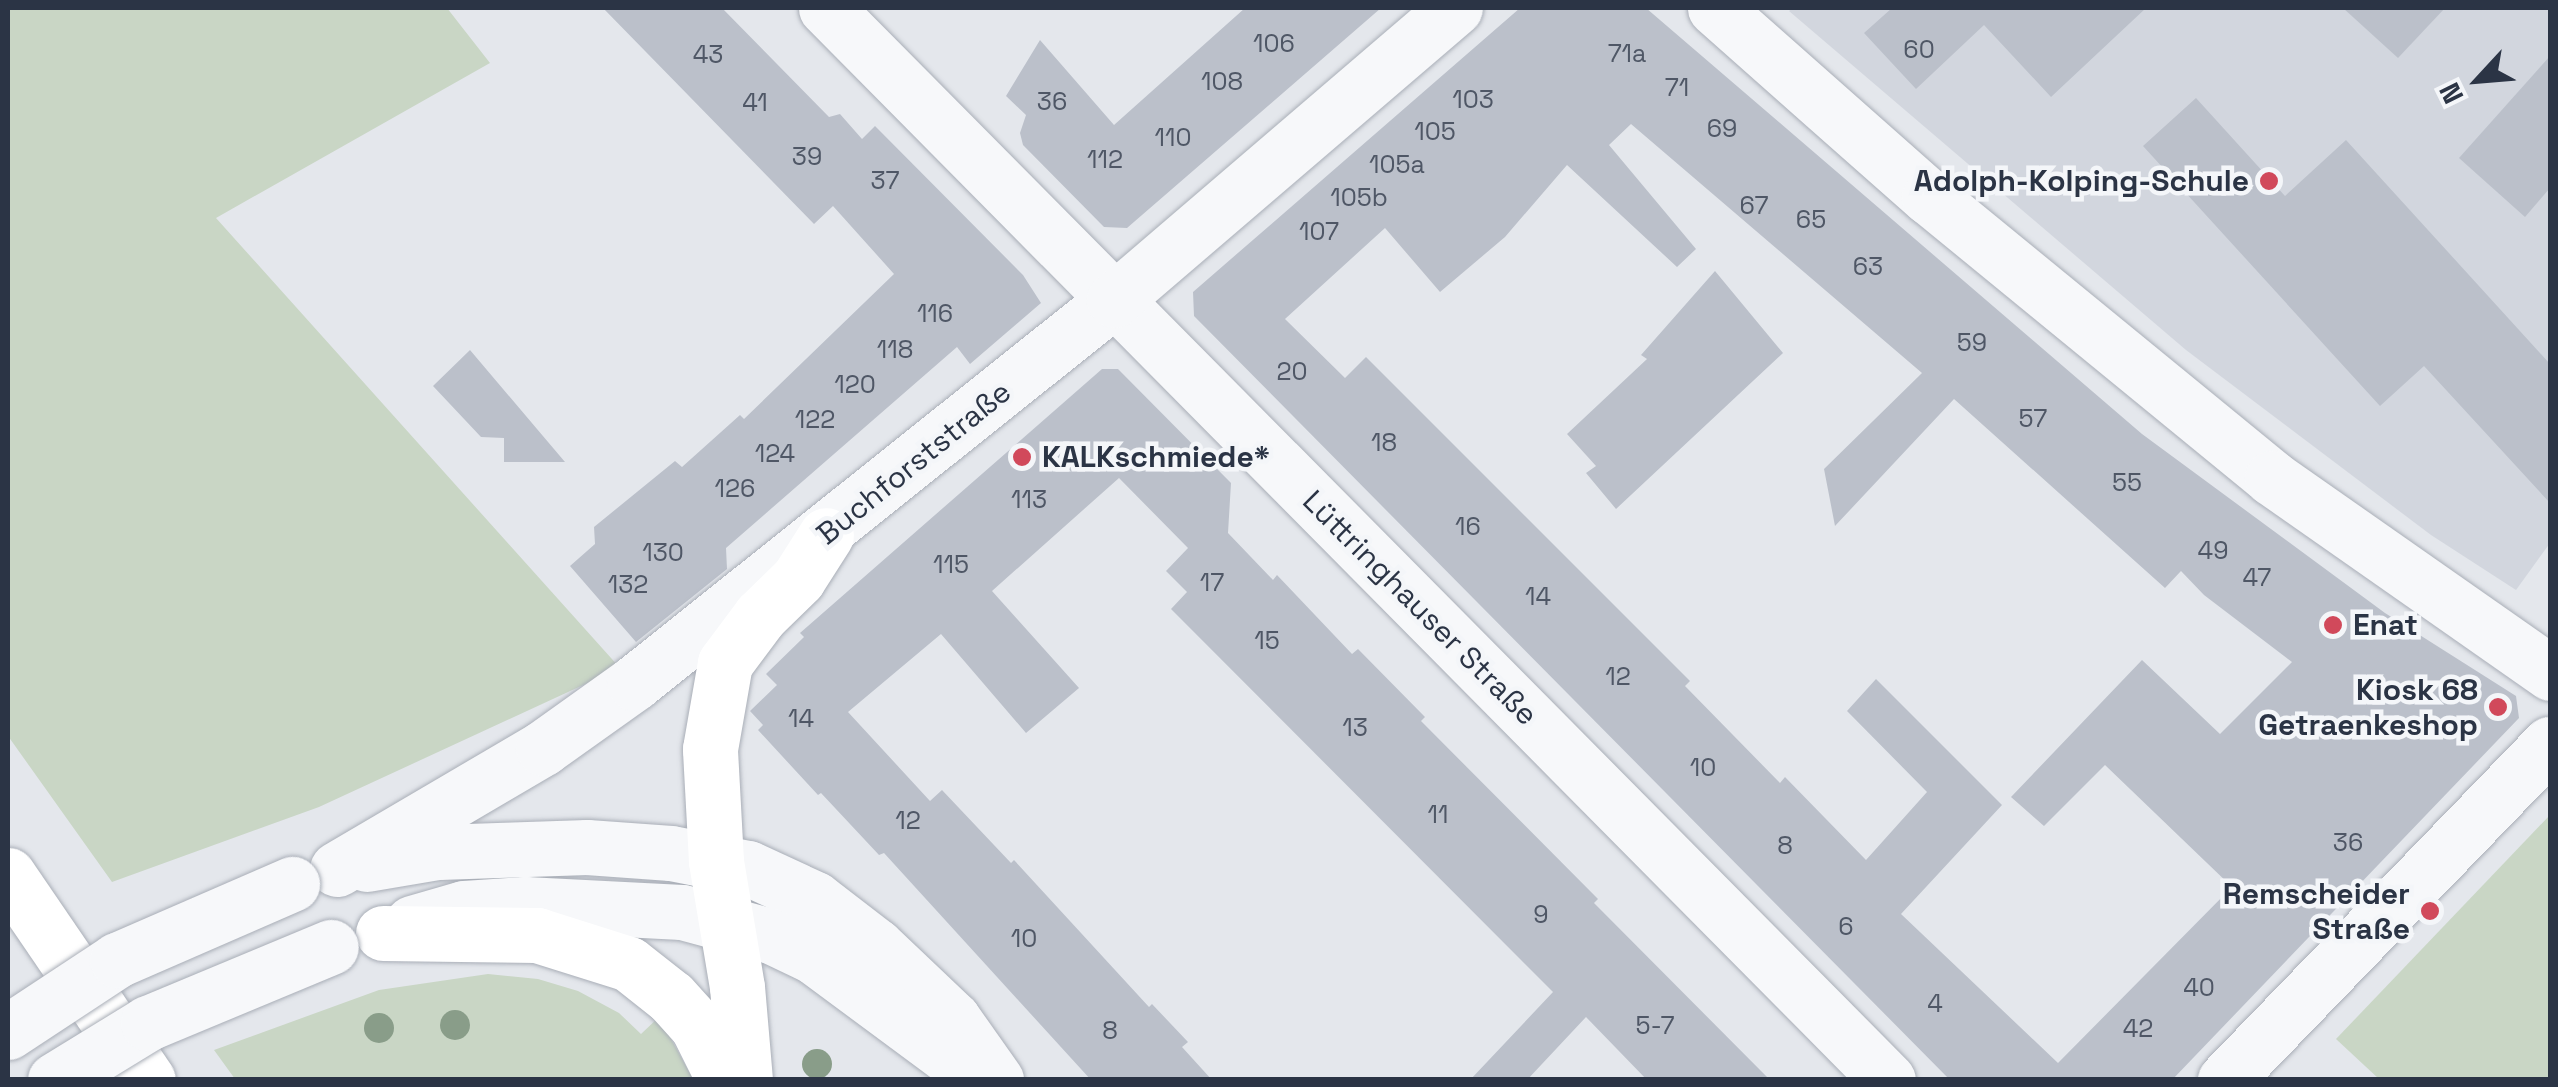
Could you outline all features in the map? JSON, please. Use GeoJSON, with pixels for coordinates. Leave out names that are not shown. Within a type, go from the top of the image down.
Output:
{"type":"FeatureCollection","features":[{"type":"Feature","properties":{"kind":"highway"},"geometry":{"type":"LineString","coordinates":[[745,1080],[737,987],[716,861],[710,749],[725,663],[760,616],[798,579],[826,534]]}},
{"type":"Feature","properties":{"kind":"highway"},"geometry":{"type":"LineString","coordinates":[[8,876],[148,1080]]}},
{"type":"Feature","properties":{"kind":"highway"},"geometry":{"type":"LineString","coordinates":[[383,933],[537,936],[629,964],[670,997],[697,1026],[724,1080]]}},
{"type":"Feature","properties":{"kind":"street","name":"Lüttringhauser Straße"},"geometry":{"type":"LineString","coordinates":[[826,8],[1888,1080]]}},
{"type":"Feature","properties":{"kind":"street","name":"Buchforststraße"},"geometry":{"type":"LineString","coordinates":[[314,876],[544,748],[826,534],[1114,300],[1455,8]]}},
{"type":"Feature","properties":{"kind":"street"},"geometry":{"type":"LineString","coordinates":[[1715,8],[1929,196],[2272,478],[2550,673]]}},
{"type":"Feature","properties":{"kind":"street"},"geometry":{"type":"LineString","coordinates":[[2225,1080],[2550,744]]}},
{"type":"Feature","properties":{"kind":"street"},"geometry":{"type":"LineString","coordinates":[[8,1032],[117,960],[314,876],[438,852],[587,847],[716,861],[781,880],[876,946],[953,1019],[996,1080]]}},
{"type":"Feature","properties":{"kind":"street"},"geometry":{"type":"LineString","coordinates":[[54,1080],[148,1023],[331,946],[464,908],[526,904],[636,908],[724,923],[771,936],[813,956],[978,1080]]}},
{"type":"Feature","properties":{"kind":"shaded area","name":"Adolph-Kolping-Schule"},"geometry":{"type":"Polygon","coordinates":[[[2550,8],[2550,543],[2516,590],[2431,535],[2186,350],[1789,11],[2550,8]]]}},
{"type":"Feature","properties":{"kind":"green space"},"geometry":{"type":"Polygon","coordinates":[[[8,8],[447,8],[490,63],[216,218],[620,668],[319,807],[112,882],[8,736],[8,8]]]}},
{"type":"Feature","properties":{"kind":"green space"},"geometry":{"type":"Polygon","coordinates":[[[2550,815],[2550,1079],[2379,1079],[2336,1039],[2550,815]]]}},
{"type":"Feature","properties":{"kind":"green space"},"geometry":{"type":"Polygon","coordinates":[[[488,974],[538,979],[578,991],[619,1013],[641,1034],[659,1017],[693,1079],[235,1079],[214,1050],[379,990],[488,974]]]}},
{"type":"Feature","properties":{"kind":"building"},"geometry":{"type":"Polygon","coordinates":[[[603,8],[722,8],[829,117],[840,114],[862,139],[875,126],[1023,275],[1041,303],[970,364],[957,347],[726,548],[727,569],[636,642],[570,566],[595,544],[594,527],[675,461],[682,467],[740,415],[744,419],[894,274],[833,206],[814,224],[603,8]]]}},
{"type":"Feature","properties":{"kind":"building"},"geometry":{"type":"Polygon","coordinates":[[[1245,8],[1381,8],[1127,228],[1104,227],[1023,145],[1020,133],[1026,115],[1006,96],[1040,40],[1114,125],[1245,8]]]}},
{"type":"Feature","properties":{"kind":"building"},"geometry":{"type":"Polygon","coordinates":[[[1520,8],[1646,8],[2142,434],[2385,613],[2516,696],[2519,718],[2172,1080],[1950,1080],[1194,316],[1193,292],[1520,8]],[[1631,124],[1609,145],[1696,249],[1677,267],[1567,165],[1505,237],[1440,292],[1385,228],[1285,319],[1345,378],[1366,357],[1690,681],[1685,686],[1780,783],[1785,777],[1866,860],[1927,792],[1847,711],[1876,679],[2002,805],[1901,914],[2058,1063],[2232,887],[2105,765],[2044,826],[2011,797],[2142,660],[2220,734],[2292,662],[2204,595],[2181,571],[2165,588],[1954,399],[1835,526],[1824,469],[1922,373],[1631,124]]]}},
{"type":"Feature","properties":{"kind":"building"},"geometry":{"type":"Polygon","coordinates":[[[1892,8],[2146,8],[2051,97],[1984,25],[1916,89],[1864,33],[1892,8]]]}},
{"type":"Feature","properties":{"kind":"building"},"geometry":{"type":"Polygon","coordinates":[[[2343,8],[2445,8],[2398,58],[2343,8]]]}},
{"type":"Feature","properties":{"kind":"building"},"geometry":{"type":"Polygon","coordinates":[[[2550,56],[2550,188],[2525,217],[2459,158],[2550,56]]]}},
{"type":"Feature","properties":{"kind":"building"},"geometry":{"type":"Polygon","coordinates":[[[2196,98],[2285,196],[2346,140],[2550,364],[2550,503],[2424,366],[2380,406],[2143,146],[2196,98]]]}},
{"type":"Feature","properties":{"kind":"building"},"geometry":{"type":"Polygon","coordinates":[[[1715,271],[1783,353],[1616,509],[1586,473],[1596,466],[1567,434],[1647,359],[1641,355],[1715,271]]]}},
{"type":"Feature","properties":{"kind":"building"},"geometry":{"type":"Polygon","coordinates":[[[470,350],[565,462],[504,462],[504,438],[481,437],[433,386],[470,350]]]}},
{"type":"Feature","properties":{"kind":"building"},"geometry":{"type":"Polygon","coordinates":[[[1102,369],[1118,369],[1231,483],[1228,533],[1273,580],[1277,575],[1352,654],[1358,649],[1425,717],[1421,721],[1598,899],[1594,903],[1770,1080],[1647,1080],[1586,1017],[1527,1080],[1470,1080],[1553,992],[1171,609],[1187,592],[1166,571],[1188,548],[1119,478],[992,591],[1079,688],[1026,733],[941,634],[848,712],[930,801],[942,790],[1011,863],[1014,860],[1149,1007],[1152,1004],[1188,1042],[1182,1047],[1212,1080],[1091,1080],[884,853],[879,855],[821,793],[818,795],[758,730],[763,725],[750,711],[777,685],[766,674],[804,637],[800,633],[1102,369]]]}},
{"type":"Feature","properties":{"kind":"place","name":"Adolph-Kolping-Schule"},"geometry":{"type":"Point","coordinates":[2269,181]}},
{"type":"Feature","properties":{"kind":"place","name":"KALKschmiede*"},"geometry":{"type":"Point","coordinates":[1022,457]}},
{"type":"Feature","properties":{"kind":"place","name":"Enat"},"geometry":{"type":"Point","coordinates":[2333,625]}},
{"type":"Feature","properties":{"kind":"place","name":"Kiosk 68 Getraenkeshop"},"geometry":{"type":"Point","coordinates":[2498,707]}},
{"type":"Feature","properties":{"kind":"place","name":"Remscheider Straße"},"geometry":{"type":"Point","coordinates":[2430,911]}}]}
